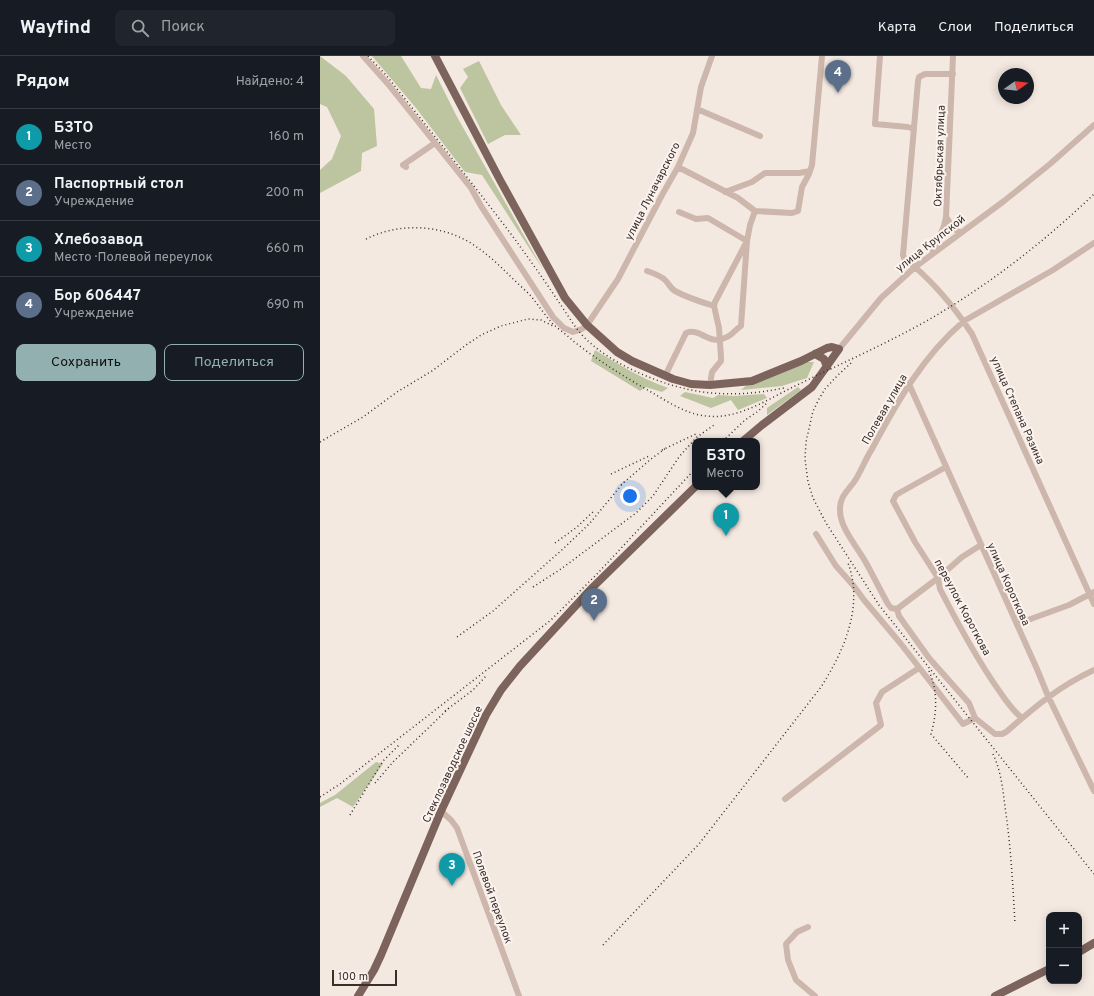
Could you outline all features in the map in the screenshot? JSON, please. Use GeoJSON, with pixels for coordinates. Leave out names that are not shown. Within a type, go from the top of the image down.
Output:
{"type":"FeatureCollection","features":[{"type":"Feature","properties":{"kind":"main road"},"geometry":{"type":"LineString","coordinates":[[435,56],[500,180],[560,289],[587,325],[620,355],[665,376],[684,382],[710,385],[734,384],[752,381],[825,349],[832,347],[839,349]]}},
{"type":"Feature","properties":{"kind":"main road","name":"улица Крупской"},"geometry":{"type":"LineString","coordinates":[[747,438],[812,386],[827,368],[839,349]]}},
{"type":"Feature","properties":{"kind":"main road"},"geometry":{"type":"LineString","coordinates":[[815,354],[824,359],[827,368]]}},
{"type":"Feature","properties":{"kind":"main road","name":"Стеклозаводское шоссе"},"geometry":{"type":"LineString","coordinates":[[358,996],[374,970],[381,955],[441,811],[486,715],[506,683],[593,587],[692,490]]}},
{"type":"Feature","properties":{"kind":"main road"},"geometry":{"type":"LineString","coordinates":[[1082,950],[1094,944]]}},
{"type":"Feature","properties":{"kind":"main road"},"geometry":{"type":"LineString","coordinates":[[995,996],[1046,970]]}},
{"type":"Feature","properties":{"kind":"street"},"geometry":{"type":"LineString","coordinates":[[362,56],[388,84],[471,188],[481,206],[553,317],[564,328],[573,332],[582,329],[587,325]]}},
{"type":"Feature","properties":{"kind":"street","name":"улица Луначарского"},"geometry":{"type":"LineString","coordinates":[[587,325],[618,279],[678,167],[692,133],[701,87],[712,56]]}},
{"type":"Feature","properties":{"kind":"street"},"geometry":{"type":"LineString","coordinates":[[678,167],[747,204],[755,211],[792,213],[798,211],[802,187],[810,171],[822,56]]}},
{"type":"Feature","properties":{"kind":"street"},"geometry":{"type":"LineString","coordinates":[[880,56],[875,124],[908,127],[914,129],[919,78],[925,74],[953,74]]}},
{"type":"Feature","properties":{"kind":"street","name":"Октябрьская улица"},"geometry":{"type":"LineString","coordinates":[[932,253],[946,218],[954,56]]}},
{"type":"Feature","properties":{"kind":"street"},"geometry":{"type":"LineString","coordinates":[[697,109],[760,136]]}},
{"type":"Feature","properties":{"kind":"street","name":"улица Крупской"},"geometry":{"type":"LineString","coordinates":[[839,349],[881,298],[915,266],[1004,201],[1094,126]]}},
{"type":"Feature","properties":{"kind":"street","name":"улица Степана Разина"},"geometry":{"type":"LineString","coordinates":[[914,129],[903,255],[904,258],[930,280],[964,321],[979,348],[1082,576],[1092,593]]}},
{"type":"Feature","properties":{"kind":"street"},"geometry":{"type":"LineString","coordinates":[[406,167],[403,165],[435,143]]}},
{"type":"Feature","properties":{"kind":"street"},"geometry":{"type":"LineString","coordinates":[[725,192],[752,182],[765,173],[799,173],[810,171]]}},
{"type":"Feature","properties":{"kind":"street"},"geometry":{"type":"LineString","coordinates":[[665,376],[686,333],[695,331],[712,340],[720,340],[728,337],[741,326],[747,241],[750,225],[755,211]]}},
{"type":"Feature","properties":{"kind":"street"},"geometry":{"type":"LineString","coordinates":[[679,212],[696,219],[708,218],[747,241]]}},
{"type":"Feature","properties":{"kind":"street"},"geometry":{"type":"LineString","coordinates":[[946,218],[954,229],[961,233]]}},
{"type":"Feature","properties":{"kind":"street"},"geometry":{"type":"LineString","coordinates":[[710,385],[712,372],[720,361],[719,328],[714,306],[715,302],[747,241]]}},
{"type":"Feature","properties":{"kind":"street","name":"Полевая улица"},"geometry":{"type":"LineString","coordinates":[[897,609],[891,608],[888,604],[844,526],[840,510],[841,498],[856,479],[909,384],[931,354],[952,331],[964,321],[1053,270],[1094,243]]}},
{"type":"Feature","properties":{"kind":"street"},"geometry":{"type":"LineString","coordinates":[[647,270],[663,278],[668,283],[669,287],[677,292],[714,306]]}},
{"type":"Feature","properties":{"kind":"street","name":"улица Короткова"},"geometry":{"type":"LineString","coordinates":[[909,384],[1048,696],[1094,791]]}},
{"type":"Feature","properties":{"kind":"street","name":"переулок Короткова"},"geometry":{"type":"LineString","coordinates":[[946,467],[896,495],[893,501],[915,542],[938,578],[938,584],[977,656],[1013,710],[1022,718]]}},
{"type":"Feature","properties":{"kind":"street"},"geometry":{"type":"LineString","coordinates":[[816,534],[836,566],[853,585],[963,724],[975,718]]}},
{"type":"Feature","properties":{"kind":"street"},"geometry":{"type":"LineString","coordinates":[[981,545],[958,560],[938,578],[897,609],[899,616],[929,658],[969,703],[975,718],[998,735],[1006,732],[1048,696],[1069,682],[1094,670]]}},
{"type":"Feature","properties":{"kind":"street"},"geometry":{"type":"LineString","coordinates":[[1017,624],[1069,605],[1092,593],[1094,604]]}},
{"type":"Feature","properties":{"kind":"street"},"geometry":{"type":"LineString","coordinates":[[785,799],[881,725],[876,702],[882,692],[919,668]]}},
{"type":"Feature","properties":{"kind":"street","name":"Полевой переулок"},"geometry":{"type":"LineString","coordinates":[[441,811],[457,828],[519,996]]}},
{"type":"Feature","properties":{"kind":"street"},"geometry":{"type":"LineString","coordinates":[[808,927],[797,932],[786,944],[788,960],[796,980],[815,996]]}},
{"type":"Feature","properties":{"kind":"green space"},"geometry":{"type":"Polygon","coordinates":[[[320,56],[346,76],[374,109],[377,146],[362,153],[361,171],[320,193],[320,170],[332,159],[341,136],[327,107],[320,104],[320,56]]]}},
{"type":"Feature","properties":{"kind":"green space"},"geometry":{"type":"Polygon","coordinates":[[[372,56],[401,56],[421,88],[431,89],[436,75],[456,115],[544,271],[482,175],[465,172],[416,108],[372,56]]]}},
{"type":"Feature","properties":{"kind":"green space"},"geometry":{"type":"Polygon","coordinates":[[[479,61],[501,105],[521,135],[505,135],[488,144],[460,88],[468,77],[463,69],[479,61]]]}},
{"type":"Feature","properties":{"kind":"green space"},"geometry":{"type":"Polygon","coordinates":[[[595,350],[640,376],[668,388],[662,392],[646,387],[640,391],[591,361],[595,350]]]}},
{"type":"Feature","properties":{"kind":"green space"},"geometry":{"type":"Polygon","coordinates":[[[807,362],[814,362],[807,378],[782,386],[741,390],[749,383],[807,362]]]}},
{"type":"Feature","properties":{"kind":"green space"},"geometry":{"type":"Polygon","coordinates":[[[798,387],[801,390],[767,415],[767,408],[798,387]]]}},
{"type":"Feature","properties":{"kind":"green space"},"geometry":{"type":"Polygon","coordinates":[[[685,392],[713,398],[718,395],[734,396],[764,394],[767,398],[738,410],[731,400],[711,408],[680,396],[685,392]]]}},
{"type":"Feature","properties":{"kind":"green space"},"geometry":{"type":"Polygon","coordinates":[[[376,762],[383,764],[353,807],[337,798],[320,807],[320,803],[335,795],[376,762]]]}},
{"type":"Feature","properties":{"kind":"railway"},"geometry":{"type":"LineString","coordinates":[[368,56],[386,75],[480,194],[511,234],[576,327],[594,346],[615,361],[637,372],[656,380],[691,390],[727,394],[784,388]]}},
{"type":"Feature","properties":{"kind":"railway"},"geometry":{"type":"LineString","coordinates":[[366,239],[391,230],[418,228],[444,232],[469,242],[490,257],[528,293],[554,325],[610,368],[677,407],[699,415],[718,416],[741,412],[763,402],[930,319],[952,306],[1016,261],[1056,229],[1094,194]]}},
{"type":"Feature","properties":{"kind":"railway"},"geometry":{"type":"LineString","coordinates":[[320,442],[363,417],[397,392],[432,371],[481,335],[501,326],[528,319],[541,320],[553,326]]}},
{"type":"Feature","properties":{"kind":"railway"},"geometry":{"type":"LineString","coordinates":[[851,363],[825,389],[813,411],[806,442],[805,459],[808,482],[813,498],[826,523],[879,605],[1094,874]]}},
{"type":"Feature","properties":{"kind":"railway"},"geometry":{"type":"LineString","coordinates":[[726,438],[745,420],[767,403]]}},
{"type":"Feature","properties":{"kind":"railway"},"geometry":{"type":"LineString","coordinates":[[696,438],[714,425]]}},
{"type":"Feature","properties":{"kind":"railway"},"geometry":{"type":"LineString","coordinates":[[662,450],[698,433]]}},
{"type":"Feature","properties":{"kind":"railway"},"geometry":{"type":"LineString","coordinates":[[533,587],[561,569],[636,513],[653,496],[679,457],[692,442]]}},
{"type":"Feature","properties":{"kind":"railway"},"geometry":{"type":"LineString","coordinates":[[621,485],[666,448]]}},
{"type":"Feature","properties":{"kind":"railway"},"geometry":{"type":"LineString","coordinates":[[611,474],[649,456]]}},
{"type":"Feature","properties":{"kind":"railway"},"geometry":{"type":"LineString","coordinates":[[320,797],[340,784],[551,620],[597,574],[692,472]]}},
{"type":"Feature","properties":{"kind":"railway"},"geometry":{"type":"LineString","coordinates":[[457,637],[493,611],[564,548],[590,523],[624,482]]}},
{"type":"Feature","properties":{"kind":"railway"},"geometry":{"type":"LineString","coordinates":[[555,543],[577,527],[595,510]]}},
{"type":"Feature","properties":{"kind":"railway"},"geometry":{"type":"LineString","coordinates":[[603,945],[699,844],[821,687],[844,643],[853,612],[854,595],[848,563]]}},
{"type":"Feature","properties":{"kind":"railway"},"geometry":{"type":"LineString","coordinates":[[929,671],[934,686],[936,702],[931,734],[969,779]]}},
{"type":"Feature","properties":{"kind":"railway"},"geometry":{"type":"LineString","coordinates":[[445,711],[473,690],[486,676]]}},
{"type":"Feature","properties":{"kind":"railway"},"geometry":{"type":"LineString","coordinates":[[375,783],[393,762],[449,708]]}},
{"type":"Feature","properties":{"kind":"railway"},"geometry":{"type":"LineString","coordinates":[[350,815],[383,761],[399,745]]}},
{"type":"Feature","properties":{"kind":"railway"},"geometry":{"type":"LineString","coordinates":[[993,754],[1000,776],[1006,814],[1011,855],[1015,924]]}},
{"type":"Feature","properties":{"kind":"place","name":"Бор 606447"},"geometry":{"type":"Point","coordinates":[838,93]}},
{"type":"Feature","properties":{"kind":"place","name":"БЗТО"},"geometry":{"type":"Point","coordinates":[726,536]}},
{"type":"Feature","properties":{"kind":"place","name":"Паспортный стол"},"geometry":{"type":"Point","coordinates":[594,621]}},
{"type":"Feature","properties":{"kind":"place","name":"Хлебозавод"},"geometry":{"type":"Point","coordinates":[452,886]}}]}
